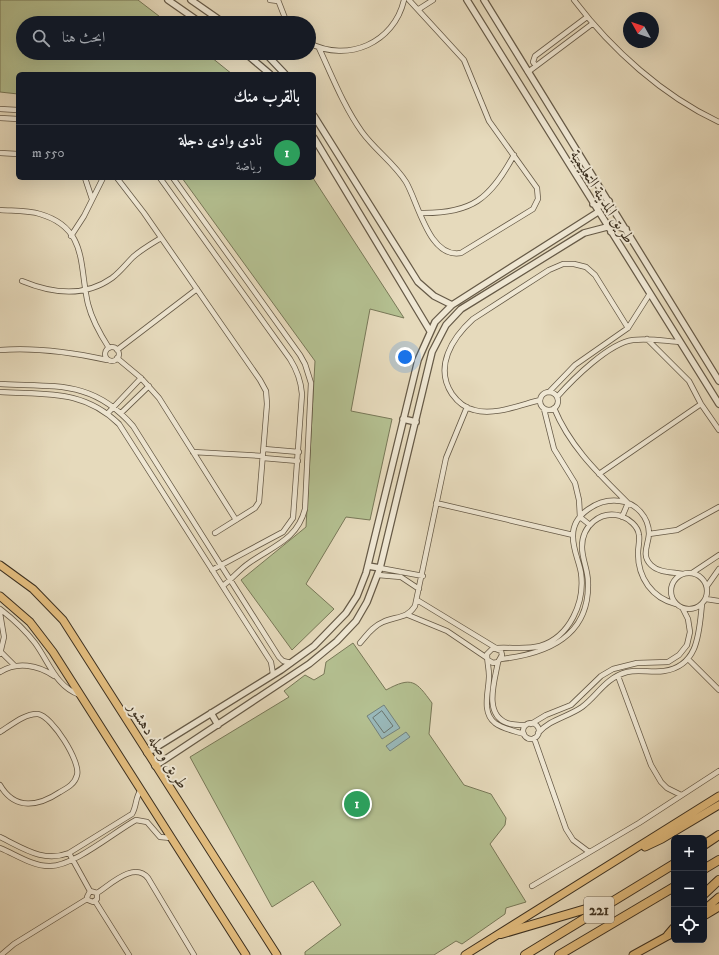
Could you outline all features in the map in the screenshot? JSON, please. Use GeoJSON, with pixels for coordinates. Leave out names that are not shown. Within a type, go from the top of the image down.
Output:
{"type":"FeatureCollection","features":[{"type":"Feature","properties":{"kind":"highway"},"geometry":{"type":"LineString","coordinates":[[707,843],[719,835]]}},
{"type":"Feature","properties":{"kind":"highway"},"geometry":{"type":"LineString","coordinates":[[707,867],[719,860]]}},
{"type":"Feature","properties":{"kind":"highway","name":"221"},"geometry":{"type":"LineString","coordinates":[[524,955],[671,866]]}},
{"type":"Feature","properties":{"kind":"highway"},"geometry":{"type":"LineString","coordinates":[[707,891],[719,880]]}},
{"type":"Feature","properties":{"kind":"highway","name":"221"},"geometry":{"type":"LineString","coordinates":[[559,955],[671,889]]}},
{"type":"Feature","properties":{"kind":"highway"},"geometry":{"type":"LineString","coordinates":[[501,934],[613,901]]}},
{"type":"Feature","properties":{"kind":"main road","name":"طريق وصله دهشور"},"geometry":{"type":"LineString","coordinates":[[0,565],[33,589],[63,620],[277,955]]}},
{"type":"Feature","properties":{"kind":"main road"},"geometry":{"type":"LineString","coordinates":[[0,596],[16,609],[41,634],[83,696],[246,955]]}},
{"type":"Feature","properties":{"kind":"main road"},"geometry":{"type":"LineString","coordinates":[[465,955],[501,934],[565,892],[719,796]]}},
{"type":"Feature","properties":{"kind":"main road"},"geometry":{"type":"LineString","coordinates":[[634,850],[641,849],[662,839],[719,805]]}},
{"type":"Feature","properties":{"kind":"main road"},"geometry":{"type":"LineString","coordinates":[[707,907],[719,897]]}},
{"type":"Feature","properties":{"kind":"main road"},"geometry":{"type":"LineString","coordinates":[[707,914],[719,907]]}},
{"type":"Feature","properties":{"kind":"main road"},"geometry":{"type":"LineString","coordinates":[[633,955],[671,934]]}},
{"type":"Feature","properties":{"kind":"street"},"geometry":{"type":"LineString","coordinates":[[168,0],[191,16]]}},
{"type":"Feature","properties":{"kind":"street"},"geometry":{"type":"LineString","coordinates":[[191,0],[214,16]]}},
{"type":"Feature","properties":{"kind":"street"},"geometry":{"type":"LineString","coordinates":[[270,0],[278,1],[284,16]]}},
{"type":"Feature","properties":{"kind":"street"},"geometry":{"type":"LineString","coordinates":[[316,46],[331,51],[346,52],[361,49],[374,43],[386,34],[395,22],[404,0]]}},
{"type":"Feature","properties":{"kind":"street"},"geometry":{"type":"LineString","coordinates":[[411,2],[418,0]]}},
{"type":"Feature","properties":{"kind":"street"},"geometry":{"type":"LineString","coordinates":[[419,9],[433,0]]}},
{"type":"Feature","properties":{"kind":"street","name":"طريق المدينة التعليمية"},"geometry":{"type":"LineString","coordinates":[[467,0],[592,204],[719,404]]}},
{"type":"Feature","properties":{"kind":"street","name":"طريق المدينة التعليمية"},"geometry":{"type":"LineString","coordinates":[[484,0],[719,381]]}},
{"type":"Feature","properties":{"kind":"street"},"geometry":{"type":"LineString","coordinates":[[574,0],[592,24],[623,55],[654,80],[705,116],[719,122]]}},
{"type":"Feature","properties":{"kind":"street"},"geometry":{"type":"LineString","coordinates":[[319,48],[354,119],[368,140],[402,177],[425,226],[443,250],[455,254],[461,254],[521,216],[536,204],[538,193],[537,188],[489,121],[464,60],[411,2]]}},
{"type":"Feature","properties":{"kind":"street"},"geometry":{"type":"LineString","coordinates":[[536,66],[533,62],[535,56],[587,16]]}},
{"type":"Feature","properties":{"kind":"street"},"geometry":{"type":"LineString","coordinates":[[528,72],[592,24]]}},
{"type":"Feature","properties":{"kind":"street"},"geometry":{"type":"LineString","coordinates":[[253,60],[268,72]]}},
{"type":"Feature","properties":{"kind":"street"},"geometry":{"type":"LineString","coordinates":[[272,60],[283,72]]}},
{"type":"Feature","properties":{"kind":"street"},"geometry":{"type":"LineString","coordinates":[[0,109],[16,110]]}},
{"type":"Feature","properties":{"kind":"street"},"geometry":{"type":"LineString","coordinates":[[0,118],[16,119]]}},
{"type":"Feature","properties":{"kind":"street"},"geometry":{"type":"LineString","coordinates":[[316,119],[418,282],[434,296],[452,305]]}},
{"type":"Feature","properties":{"kind":"street"},"geometry":{"type":"LineString","coordinates":[[316,141],[430,332]]}},
{"type":"Feature","properties":{"kind":"street"},"geometry":{"type":"LineString","coordinates":[[0,153],[16,154]]}},
{"type":"Feature","properties":{"kind":"street"},"geometry":{"type":"LineString","coordinates":[[420,213],[448,213],[475,203],[497,184],[514,155]]}},
{"type":"Feature","properties":{"kind":"street"},"geometry":{"type":"LineString","coordinates":[[86,180],[92,199]]}},
{"type":"Feature","properties":{"kind":"street"},"geometry":{"type":"LineString","coordinates":[[72,236],[102,180]]}},
{"type":"Feature","properties":{"kind":"street"},"geometry":{"type":"LineString","coordinates":[[118,180],[197,289],[264,388],[267,404],[259,502],[255,508],[215,533]]}},
{"type":"Feature","properties":{"kind":"street"},"geometry":{"type":"LineString","coordinates":[[161,180],[295,367],[302,394],[295,509],[289,526],[283,532],[212,570]]}},
{"type":"Feature","properties":{"kind":"street"},"geometry":{"type":"LineString","coordinates":[[174,180],[300,355],[305,364],[311,383],[305,509],[303,518],[296,530],[287,539],[248,563],[224,585]]}},
{"type":"Feature","properties":{"kind":"street"},"geometry":{"type":"LineString","coordinates":[[592,204],[603,206],[609,201]]}},
{"type":"Feature","properties":{"kind":"street"},"geometry":{"type":"LineString","coordinates":[[0,210],[32,212],[45,216],[57,222],[72,236],[82,256],[86,290],[92,318],[109,348],[117,350]]}},
{"type":"Feature","properties":{"kind":"street"},"geometry":{"type":"LineString","coordinates":[[147,752],[291,663],[314,646],[338,624],[353,602],[366,573],[418,360],[430,332],[438,318],[452,305],[598,212]]}},
{"type":"Feature","properties":{"kind":"street"},"geometry":{"type":"LineString","coordinates":[[155,766],[309,664],[337,641],[360,615],[380,568],[432,352],[441,334],[454,316],[461,309],[579,236],[609,230],[616,226],[626,229]]}},
{"type":"Feature","properties":{"kind":"street"},"geometry":{"type":"LineString","coordinates":[[22,281],[53,291],[69,292],[86,290],[111,278],[140,251],[161,238]]}},
{"type":"Feature","properties":{"kind":"street"},"geometry":{"type":"LineString","coordinates":[[540,400],[503,410],[488,411],[473,410],[457,400],[450,390],[446,379],[445,368],[446,356],[457,335],[473,319],[556,266],[574,264],[591,270],[628,328]]}},
{"type":"Feature","properties":{"kind":"street"},"geometry":{"type":"LineString","coordinates":[[117,350],[197,289]]}},
{"type":"Feature","properties":{"kind":"street"},"geometry":{"type":"LineString","coordinates":[[534,738],[527,738],[524,734],[499,726],[494,723],[489,715],[487,707],[487,659],[490,649],[529,648],[552,640],[562,632],[573,618],[581,592],[581,574],[573,543],[573,534],[580,517],[579,500],[575,483],[554,449],[544,409],[540,404],[540,400],[542,395],[549,392],[575,365],[628,328],[650,295]]}},
{"type":"Feature","properties":{"kind":"street"},"geometry":{"type":"LineString","coordinates":[[647,340],[689,380],[701,404],[719,430]]}},
{"type":"Feature","properties":{"kind":"street"},"geometry":{"type":"LineString","coordinates":[[544,409],[551,410],[554,408],[557,404],[557,397],[581,373],[610,351],[628,341],[647,340],[680,342]]}},
{"type":"Feature","properties":{"kind":"street"},"geometry":{"type":"LineString","coordinates":[[107,360],[105,354],[109,348]]}},
{"type":"Feature","properties":{"kind":"street"},"geometry":{"type":"LineString","coordinates":[[0,350],[51,350],[81,354],[114,361],[117,358]]}},
{"type":"Feature","properties":{"kind":"street"},"geometry":{"type":"LineString","coordinates":[[117,350],[117,358]]}},
{"type":"Feature","properties":{"kind":"street"},"geometry":{"type":"LineString","coordinates":[[117,358],[149,386],[163,405],[236,520]]}},
{"type":"Feature","properties":{"kind":"street"},"geometry":{"type":"LineString","coordinates":[[108,413],[141,378]]}},
{"type":"Feature","properties":{"kind":"street"},"geometry":{"type":"LineString","coordinates":[[0,384],[77,390],[90,393],[121,412],[133,426],[279,657],[284,661],[291,663]]}},
{"type":"Feature","properties":{"kind":"street"},"geometry":{"type":"LineString","coordinates":[[121,412],[149,386]]}},
{"type":"Feature","properties":{"kind":"street"},"geometry":{"type":"LineString","coordinates":[[0,392],[75,398],[88,402],[108,413],[118,424],[212,570],[224,585],[271,662],[273,674]]}},
{"type":"Feature","properties":{"kind":"street"},"geometry":{"type":"LineString","coordinates":[[549,392],[557,397]]}},
{"type":"Feature","properties":{"kind":"street"},"geometry":{"type":"LineString","coordinates":[[599,474],[701,404]]}},
{"type":"Feature","properties":{"kind":"street"},"geometry":{"type":"LineString","coordinates":[[408,615],[415,606],[423,576],[436,503],[446,458],[467,407]]}},
{"type":"Feature","properties":{"kind":"street"},"geometry":{"type":"LineString","coordinates":[[554,408],[560,422],[578,450],[628,503]]}},
{"type":"Feature","properties":{"kind":"street"},"geometry":{"type":"LineString","coordinates":[[403,419],[416,422]]}},
{"type":"Feature","properties":{"kind":"street"},"geometry":{"type":"LineString","coordinates":[[264,449],[299,452]]}},
{"type":"Feature","properties":{"kind":"street"},"geometry":{"type":"LineString","coordinates":[[193,452],[298,461]]}},
{"type":"Feature","properties":{"kind":"street"},"geometry":{"type":"LineString","coordinates":[[580,517],[598,504],[613,500],[635,506],[645,518],[649,534],[645,554],[652,566],[658,570],[683,574],[692,573],[719,555]]}},
{"type":"Feature","properties":{"kind":"street"},"geometry":{"type":"LineString","coordinates":[[436,503],[573,534]]}},
{"type":"Feature","properties":{"kind":"street"},"geometry":{"type":"LineString","coordinates":[[622,517],[628,503]]}},
{"type":"Feature","properties":{"kind":"street"},"geometry":{"type":"LineString","coordinates":[[649,534],[677,530],[719,507]]}},
{"type":"Feature","properties":{"kind":"street"},"geometry":{"type":"LineString","coordinates":[[360,643],[377,625],[390,619],[408,615],[447,631],[493,663],[500,660],[541,652],[562,640],[573,629],[582,615],[588,593],[588,579],[582,545],[584,535],[590,525],[601,517],[608,515],[622,517],[633,523],[639,534],[638,560],[646,583],[657,596],[676,604],[683,609],[690,625],[688,643],[679,655],[668,662],[662,664],[638,662],[613,669],[601,676],[571,705],[546,715],[532,724],[526,726],[507,723],[494,711],[492,700],[500,660],[502,655],[497,648],[417,600]]}},
{"type":"Feature","properties":{"kind":"street"},"geometry":{"type":"LineString","coordinates":[[580,517],[590,525]]}},
{"type":"Feature","properties":{"kind":"street"},"geometry":{"type":"LineString","coordinates":[[368,566],[423,576]]}},
{"type":"Feature","properties":{"kind":"street"},"geometry":{"type":"LineString","coordinates":[[683,609],[695,609],[702,604],[706,599],[707,586],[719,569]]}},
{"type":"Feature","properties":{"kind":"street"},"geometry":{"type":"LineString","coordinates":[[366,573],[401,577],[419,589]]}},
{"type":"Feature","properties":{"kind":"street"},"geometry":{"type":"LineString","coordinates":[[692,573],[702,578],[707,586]]}},
{"type":"Feature","properties":{"kind":"street"},"geometry":{"type":"LineString","coordinates":[[676,604],[671,593],[672,585],[676,579],[683,574]]}},
{"type":"Feature","properties":{"kind":"street"},"geometry":{"type":"LineString","coordinates":[[581,592],[585,591],[588,593]]}},
{"type":"Feature","properties":{"kind":"street"},"geometry":{"type":"LineString","coordinates":[[706,599],[719,601]]}},
{"type":"Feature","properties":{"kind":"street"},"geometry":{"type":"LineString","coordinates":[[534,738],[550,723],[586,704],[603,686],[618,676],[638,671],[662,671],[676,667],[688,659],[698,642],[702,604]]}},
{"type":"Feature","properties":{"kind":"street"},"geometry":{"type":"LineString","coordinates":[[0,608],[18,624],[35,643],[55,676],[67,689],[83,696]]}},
{"type":"Feature","properties":{"kind":"street"},"geometry":{"type":"LineString","coordinates":[[0,613],[4,637],[1,653],[14,666]]}},
{"type":"Feature","properties":{"kind":"street"},"geometry":{"type":"LineString","coordinates":[[688,659],[719,690]]}},
{"type":"Feature","properties":{"kind":"street"},"geometry":{"type":"LineString","coordinates":[[662,664],[662,671]]}},
{"type":"Feature","properties":{"kind":"street"},"geometry":{"type":"LineString","coordinates":[[0,672],[14,666],[38,668],[55,676]]}},
{"type":"Feature","properties":{"kind":"street"},"geometry":{"type":"LineString","coordinates":[[618,676],[651,765],[661,782],[667,788],[681,795]]}},
{"type":"Feature","properties":{"kind":"street"},"geometry":{"type":"LineString","coordinates":[[571,705],[573,712]]}},
{"type":"Feature","properties":{"kind":"street"},"geometry":{"type":"LineString","coordinates":[[211,713],[218,725]]}},
{"type":"Feature","properties":{"kind":"street"},"geometry":{"type":"LineString","coordinates":[[0,732],[26,716],[32,714],[43,715],[52,723],[75,761],[78,771],[77,776],[71,785],[41,803],[20,802],[7,794],[0,785]]}},
{"type":"Feature","properties":{"kind":"street"},"geometry":{"type":"LineString","coordinates":[[532,724],[537,727],[538,733]]}},
{"type":"Feature","properties":{"kind":"street"},"geometry":{"type":"LineString","coordinates":[[524,734],[523,730],[526,726]]}},
{"type":"Feature","properties":{"kind":"street"},"geometry":{"type":"LineString","coordinates":[[534,738],[566,829],[573,840],[589,852]]}},
{"type":"Feature","properties":{"kind":"street"},"geometry":{"type":"LineString","coordinates":[[532,886],[719,771]]}},
{"type":"Feature","properties":{"kind":"street"},"geometry":{"type":"LineString","coordinates":[[0,837],[43,857],[61,856],[69,853],[132,814],[136,807],[138,794],[141,790]]}},
{"type":"Feature","properties":{"kind":"street"},"geometry":{"type":"LineString","coordinates":[[132,814],[136,820]]}},
{"type":"Feature","properties":{"kind":"street"},"geometry":{"type":"LineString","coordinates":[[0,848],[41,865],[57,866],[73,860],[136,820],[147,822],[160,837],[171,838]]}},
{"type":"Feature","properties":{"kind":"street"},"geometry":{"type":"LineString","coordinates":[[21,857],[24,849]]}},
{"type":"Feature","properties":{"kind":"street"},"geometry":{"type":"LineString","coordinates":[[69,853],[90,891],[97,893],[129,873],[136,871],[143,873],[148,878],[194,955]]}},
{"type":"Feature","properties":{"kind":"street"},"geometry":{"type":"LineString","coordinates":[[87,899],[87,894],[90,891]]}},
{"type":"Feature","properties":{"kind":"street"},"geometry":{"type":"LineString","coordinates":[[95,901],[98,897],[97,893]]}},
{"type":"Feature","properties":{"kind":"street"},"geometry":{"type":"LineString","coordinates":[[87,899],[92,902],[95,901]]}},
{"type":"Feature","properties":{"kind":"street"},"geometry":{"type":"LineString","coordinates":[[1,955],[14,944],[87,899]]}},
{"type":"Feature","properties":{"kind":"street"},"geometry":{"type":"LineString","coordinates":[[95,901],[127,954]]}},
{"type":"Feature","properties":{"kind":"green space"},"geometry":{"type":"Polygon","coordinates":[[[0,0],[138,0],[159,16],[16,16],[16,60],[215,60],[230,72],[16,72],[16,94],[0,92],[0,0]]]}},
{"type":"Feature","properties":{"kind":"green space"},"geometry":{"type":"Polygon","coordinates":[[[183,180],[314,180],[404,318],[370,309],[351,411],[392,419],[370,520],[346,517],[306,584],[334,609],[292,650],[241,580],[306,527],[315,361],[183,180]]]}},
{"type":"Feature","properties":{"kind":"green space"},"geometry":{"type":"Polygon","coordinates":[[[353,643],[386,690],[408,682],[413,683],[422,690],[432,703],[429,734],[464,785],[491,794],[506,818],[505,825],[490,844],[526,902],[506,908],[505,914],[462,944],[456,941],[434,955],[305,955],[305,952],[341,925],[313,881],[272,907],[190,757],[289,697],[284,691],[305,675],[314,680],[324,674],[326,662],[353,643]]]}},
{"type":"Feature","properties":{"kind":"water"},"geometry":{"type":"Polygon","coordinates":[[[384,705],[400,728],[382,739],[367,716],[384,705]]]}},
{"type":"Feature","properties":{"kind":"water"},"geometry":{"type":"Polygon","coordinates":[[[406,732],[410,737],[390,751],[386,746],[406,732]]]}},
{"type":"Feature","properties":{"kind":"place","name":"نادى وادى دجلة"},"geometry":{"type":"Point","coordinates":[357,804]}}]}
